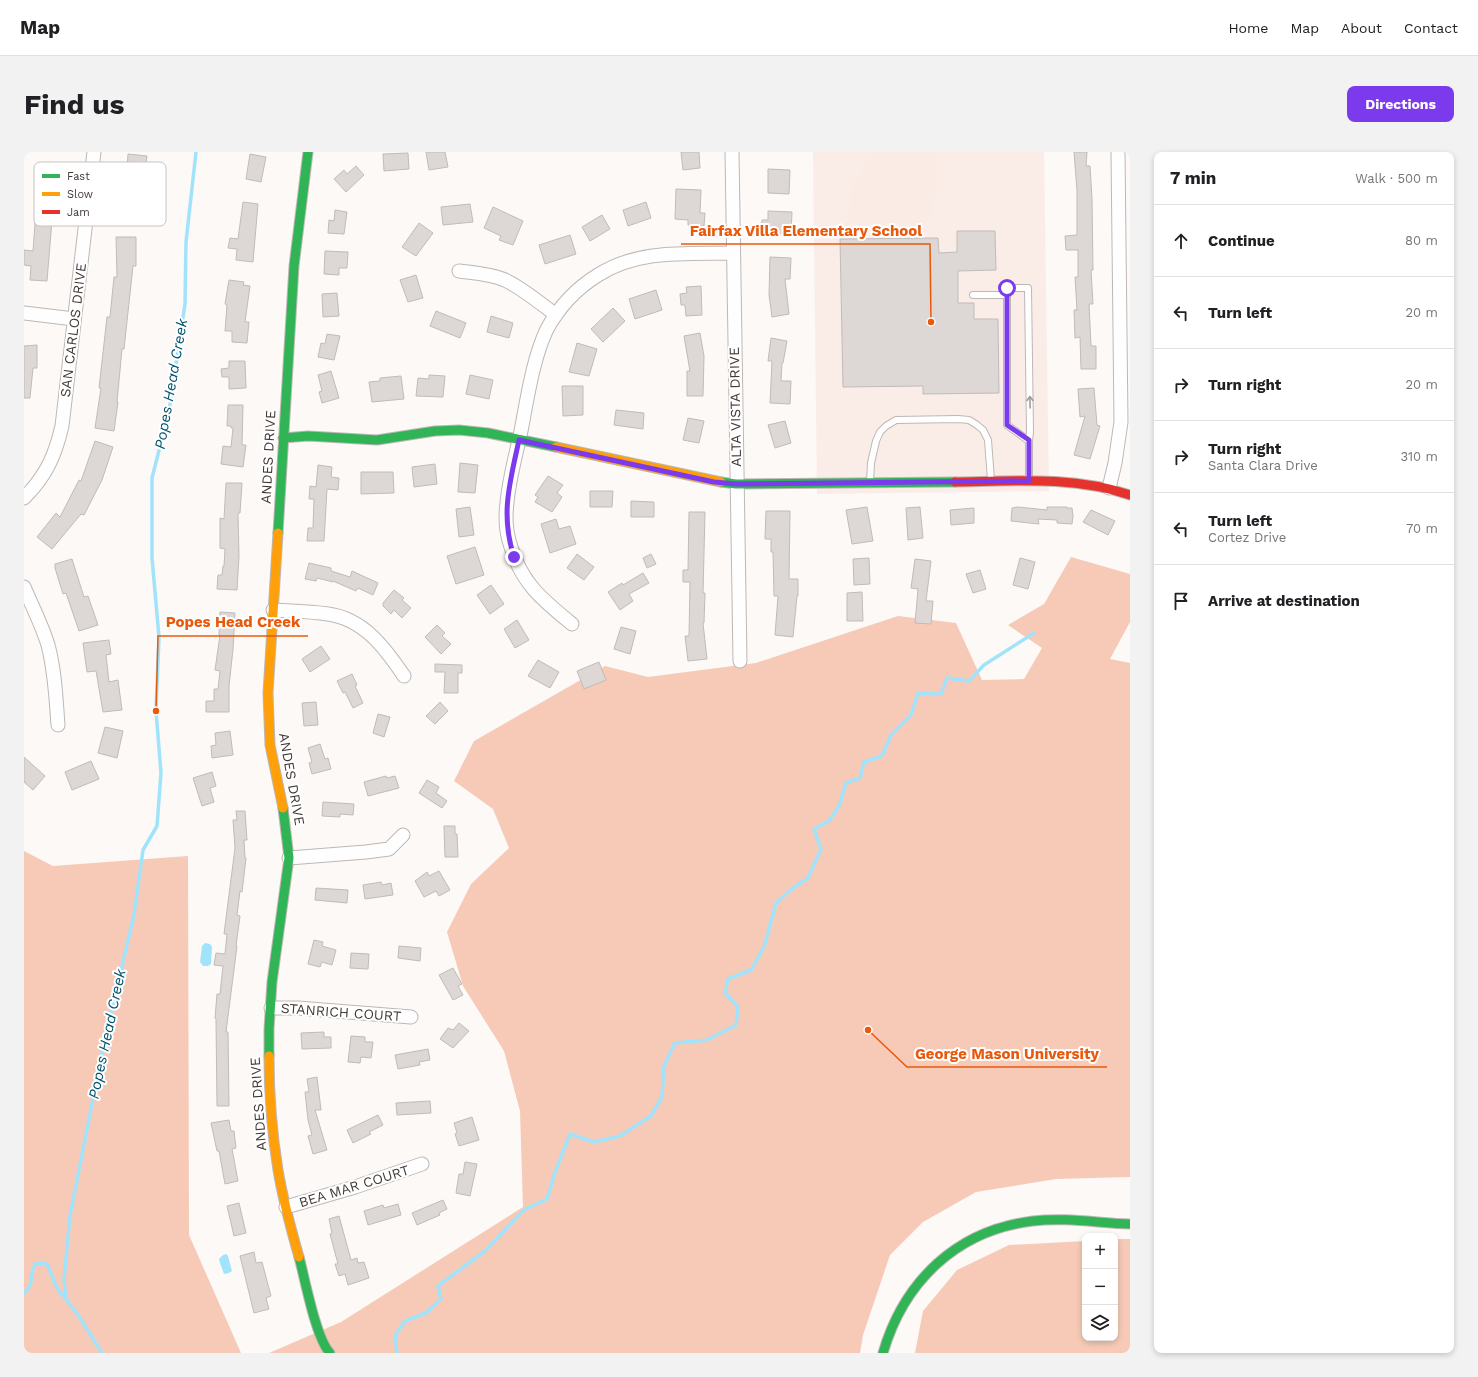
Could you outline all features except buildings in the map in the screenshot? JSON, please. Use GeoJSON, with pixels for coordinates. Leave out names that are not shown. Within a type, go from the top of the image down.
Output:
{"type":"FeatureCollection","features":[{"type":"Feature","properties":{"kind":"street","name":"SAN CARLOS DRIVE"},"geometry":{"type":"LineString","coordinates":[[93,162],[94,152]]}},
{"type":"Feature","properties":{"kind":"street","name":"ANDES DRIVE"},"geometry":{"type":"LineString","coordinates":[[308,152],[294,266],[268,693],[268,723],[274,768],[285,819],[289,858],[272,982],[269,1028],[269,1090],[276,1156],[286,1207],[319,1333],[325,1348],[330,1353]]}},
{"type":"Feature","properties":{"kind":"street","name":"ALTA VISTA DRIVE"},"geometry":{"type":"LineString","coordinates":[[732,152],[736,484],[740,661]]}},
{"type":"Feature","properties":{"kind":"street"},"geometry":{"type":"LineString","coordinates":[[1109,488],[1115,463],[1121,422],[1125,332],[1124,168],[1118,152]]}},
{"type":"Feature","properties":{"kind":"street","name":"SAN CARLOS DRIVE"},"geometry":{"type":"LineString","coordinates":[[24,498],[34,488],[47,469],[58,442],[62,426],[85,226]]}},
{"type":"Feature","properties":{"kind":"street"},"geometry":{"type":"LineString","coordinates":[[572,624],[541,599],[533,590],[520,570],[510,546],[506,524],[507,503],[540,345],[563,305],[578,290],[597,275],[627,261],[657,254],[733,253]]}},
{"type":"Feature","properties":{"kind":"street"},"geometry":{"type":"LineString","coordinates":[[459,271],[496,277],[505,280],[535,299],[556,315]]}},
{"type":"Feature","properties":{"kind":"street"},"geometry":{"type":"LineString","coordinates":[[24,313],[74,319]]}},
{"type":"Feature","properties":{"kind":"street"},"geometry":{"type":"LineString","coordinates":[[283,438],[308,436],[377,440],[435,431],[459,430],[519,440],[714,482],[736,484],[1029,481],[1069,482],[1109,488],[1130,495]]}},
{"type":"Feature","properties":{"kind":"street"},"geometry":{"type":"LineString","coordinates":[[24,587],[48,644],[52,665],[58,725]]}},
{"type":"Feature","properties":{"kind":"street"},"geometry":{"type":"LineString","coordinates":[[273,610],[328,614],[341,617],[357,624],[377,640],[392,658],[404,676]]}},
{"type":"Feature","properties":{"kind":"street"},"geometry":{"type":"LineString","coordinates":[[289,858],[389,849],[403,836]]}},
{"type":"Feature","properties":{"kind":"street","name":"STANRICH COURT"},"geometry":{"type":"LineString","coordinates":[[271,1008],[298,1008],[412,1017]]}},
{"type":"Feature","properties":{"kind":"street","name":"BEA MAR COURT"},"geometry":{"type":"LineString","coordinates":[[286,1207],[355,1187],[422,1164]]}},
{"type":"Feature","properties":{"kind":"street"},"geometry":{"type":"LineString","coordinates":[[883,1353],[889,1333],[898,1313],[907,1297],[919,1281],[950,1252],[969,1240],[1010,1225],[1033,1221],[1054,1220],[1130,1224]]}},
{"type":"Feature","properties":{"kind":"lane"},"geometry":{"type":"LineString","coordinates":[[1029,440],[1007,425],[1007,288],[1028,288],[1030,432],[1029,481]]}},
{"type":"Feature","properties":{"kind":"lane"},"geometry":{"type":"LineString","coordinates":[[973,295],[1007,295]]}},
{"type":"Feature","properties":{"kind":"lane"},"geometry":{"type":"LineString","coordinates":[[870,483],[876,441],[880,432],[886,426],[896,420],[958,419],[969,420],[977,424],[983,430],[988,440],[991,482]]}},
{"type":"Feature","properties":{"kind":"shaded area"},"geometry":{"type":"Polygon","coordinates":[[[813,152],[1044,152],[1049,491],[817,494],[813,152]]]}},
{"type":"Feature","properties":{"kind":"shaded area"},"geometry":{"type":"Polygon","coordinates":[[[875,152],[938,152],[933,218],[924,225],[848,224],[852,191],[863,164],[875,152]]]}},
{"type":"Feature","properties":{"kind":"shaded area"},"geometry":{"type":"Polygon","coordinates":[[[1071,557],[1130,574],[1130,622],[1110,659],[1130,663],[1130,1177],[1056,1179],[976,1192],[923,1222],[890,1255],[863,1335],[860,1353],[269,1353],[341,1322],[523,1207],[520,1111],[504,1051],[463,986],[447,932],[471,884],[509,848],[493,809],[454,781],[474,741],[605,666],[648,677],[756,663],[898,616],[956,623],[982,680],[1024,679],[1042,648],[1008,625],[1044,604],[1071,557]]]}},
{"type":"Feature","properties":{"kind":"shaded area"},"geometry":{"type":"Polygon","coordinates":[[[24,851],[53,866],[188,856],[189,1235],[241,1353],[24,1353],[24,851]]]}},
{"type":"Feature","properties":{"kind":"shaded area"},"geometry":{"type":"Polygon","coordinates":[[[1118,1239],[1130,1239],[1130,1353],[915,1353],[923,1311],[957,1270],[1009,1245],[1082,1241],[1082,1341],[1118,1341],[1118,1239]]]}},
{"type":"Feature","properties":{"kind":"water"},"geometry":{"type":"Polygon","coordinates":[[[205,943],[210,944],[212,947],[211,964],[208,966],[203,966],[200,962],[202,946],[205,943]]]}},
{"type":"Feature","properties":{"kind":"water"},"geometry":{"type":"Polygon","coordinates":[[[226,1254],[228,1256],[232,1271],[224,1274],[219,1259],[226,1254]]]}},
{"type":"Feature","properties":{"kind":"waterway","name":"Popes Head Creek"},"geometry":{"type":"LineString","coordinates":[[66,1299],[64,1279],[70,1216],[104,1042],[134,915],[143,850],[157,826],[161,773],[156,711],[159,637],[152,558],[152,478],[169,411],[185,304],[186,242],[196,152]]}},
{"type":"Feature","properties":{"kind":"waterway"},"geometry":{"type":"LineString","coordinates":[[397,1353],[395,1336],[405,1321],[426,1313],[441,1299],[438,1286],[485,1251],[524,1210],[547,1199],[555,1172],[570,1134],[594,1142],[620,1136],[651,1116],[662,1097],[664,1066],[675,1043],[707,1040],[736,1025],[738,1007],[725,993],[728,979],[751,970],[764,947],[776,903],[793,888],[808,878],[821,849],[814,829],[829,821],[839,806],[846,783],[860,778],[864,762],[882,756],[891,735],[911,715],[918,693],[941,694],[947,678],[969,681],[984,665],[1034,633]]}},
{"type":"Feature","properties":{"kind":"waterway","name":"Popes Head Creek"},"geometry":{"type":"LineString","coordinates":[[24,1293],[30,1286],[32,1271],[36,1263],[47,1264],[57,1288],[78,1315],[102,1353]]}},
{"type":"Feature","properties":{"kind":"traffic: fast"},"geometry":{"type":"LineString","coordinates":[[278,533],[294,266],[308,152]]}},
{"type":"Feature","properties":{"kind":"traffic: fast"},"geometry":{"type":"LineString","coordinates":[[283,438],[308,436],[377,440],[435,431],[459,430],[488,433],[556,447]]}},
{"type":"Feature","properties":{"kind":"traffic: fast"},"geometry":{"type":"LineString","coordinates":[[721,482],[736,484],[955,482]]}},
{"type":"Feature","properties":{"kind":"traffic: fast"},"geometry":{"type":"LineString","coordinates":[[269,1056],[272,982],[289,858],[283,808]]}},
{"type":"Feature","properties":{"kind":"traffic: fast"},"geometry":{"type":"LineString","coordinates":[[883,1353],[892,1327],[905,1303],[920,1282],[937,1263],[980,1235],[1006,1226],[1045,1220],[1130,1224]]}},
{"type":"Feature","properties":{"kind":"traffic: fast"},"geometry":{"type":"LineString","coordinates":[[299,1257],[320,1335],[330,1353]]}},
{"type":"Feature","properties":{"kind":"traffic: slow"},"geometry":{"type":"LineString","coordinates":[[556,447],[721,482]]}},
{"type":"Feature","properties":{"kind":"traffic: slow"},"geometry":{"type":"LineString","coordinates":[[278,533],[268,693],[270,745],[283,808]]}},
{"type":"Feature","properties":{"kind":"traffic: slow"},"geometry":{"type":"LineString","coordinates":[[269,1056],[271,1113],[276,1156],[290,1225],[299,1257]]}},
{"type":"Feature","properties":{"kind":"traffic: jam"},"geometry":{"type":"LineString","coordinates":[[955,482],[1065,482],[1109,489],[1130,495]]}},
{"type":"Feature","properties":{"kind":"place","name":"Fairfax Villa Elementary School"},"geometry":{"type":"Point","coordinates":[931,322]}},
{"type":"Feature","properties":{"kind":"place","name":"Popes Head Creek"},"geometry":{"type":"Point","coordinates":[156,711]}},
{"type":"Feature","properties":{"kind":"place","name":"George Mason University"},"geometry":{"type":"Point","coordinates":[868,1030]}},
{"type":"Feature","properties":{"kind":"route"},"geometry":{"type":"LineString","coordinates":[[514,557],[510,546],[506,524],[508,494],[519,440],[714,482],[736,484],[1029,481],[1029,440],[1007,425],[1007,288]]}}]}
